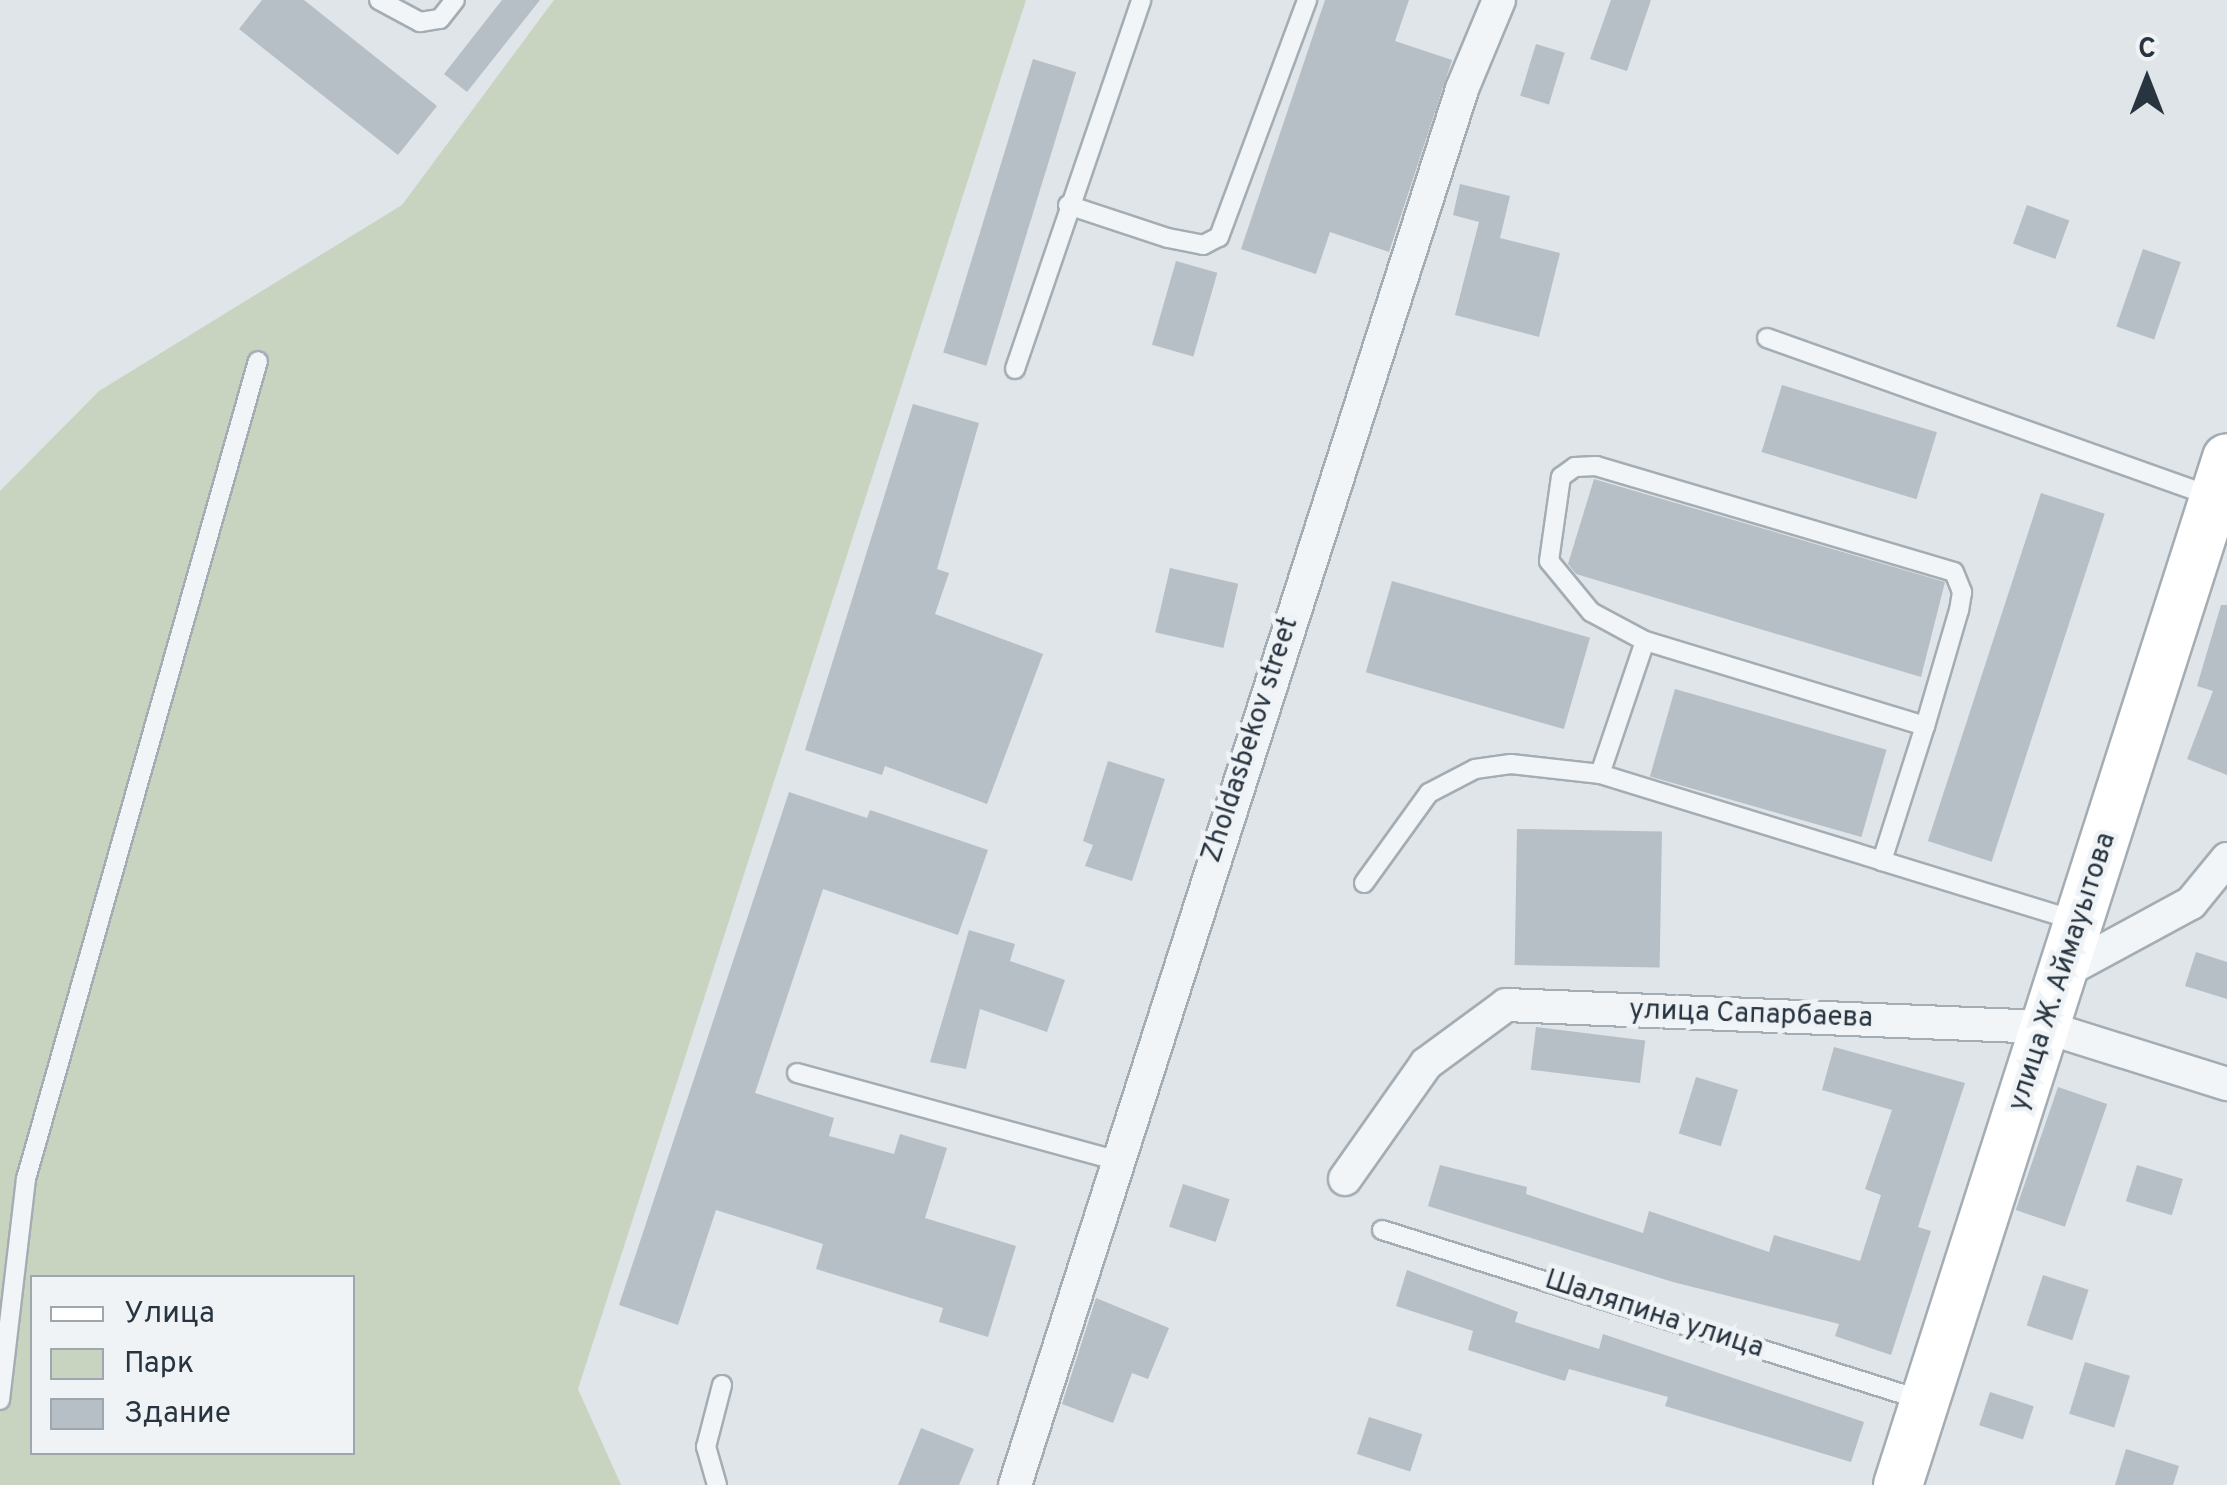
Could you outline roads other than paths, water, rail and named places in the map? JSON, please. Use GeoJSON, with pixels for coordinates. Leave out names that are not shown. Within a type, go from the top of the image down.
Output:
{"type":"FeatureCollection","features":[{"type":"Feature","properties":{"kind":"street","name":"Zholdasbekov street"},"geometry":{"type":"LineString","coordinates":[[1015,1485],[1115,1160],[1456,108],[1499,0]]}},
{"type":"Feature","properties":{"kind":"street","name":"улица Ж. Аймауытова"},"geometry":{"type":"LineString","coordinates":[[1898,1485],[2221,478]]}},
{"type":"Feature","properties":{"kind":"street"},"geometry":{"type":"LineString","coordinates":[[2062,973],[2191,903],[2227,858]]}},
{"type":"Feature","properties":{"kind":"street","name":"улица Сапарбаева"},"geometry":{"type":"LineString","coordinates":[[1345,1179],[1426,1064],[1506,1005],[2045,1027],[2227,1084]]}},
{"type":"Feature","properties":{"kind":"lane"},"geometry":{"type":"LineString","coordinates":[[379,0],[420,22],[440,19],[454,0]]}},
{"type":"Feature","properties":{"kind":"lane"},"geometry":{"type":"LineString","coordinates":[[1015,369],[1141,0]]}},
{"type":"Feature","properties":{"kind":"lane"},"geometry":{"type":"LineString","coordinates":[[1068,206],[1168,238],[1203,245],[1220,238],[1308,0]]}},
{"type":"Feature","properties":{"kind":"lane"},"geometry":{"type":"LineString","coordinates":[[1767,338],[2221,478]]}},
{"type":"Feature","properties":{"kind":"lane"},"geometry":{"type":"LineString","coordinates":[[0,1400],[26,1179],[258,361]]}},
{"type":"Feature","properties":{"kind":"lane"},"geometry":{"type":"LineString","coordinates":[[1882,861],[1925,726],[1962,592],[1954,572],[1596,466],[1575,467],[1561,477],[1550,561],[1591,612],[1645,641],[1925,726]]}},
{"type":"Feature","properties":{"kind":"lane"},"geometry":{"type":"LineString","coordinates":[[1600,774],[1645,641]]}},
{"type":"Feature","properties":{"kind":"lane"},"geometry":{"type":"LineString","coordinates":[[1364,884],[1429,792],[1448,780],[1511,764],[1600,774],[2078,922]]}},
{"type":"Feature","properties":{"kind":"lane"},"geometry":{"type":"LineString","coordinates":[[797,1074],[1115,1160]]}},
{"type":"Feature","properties":{"kind":"lane","name":"Шаляпина улица"},"geometry":{"type":"LineString","coordinates":[[1382,1230],[1925,1401]]}},
{"type":"Feature","properties":{"kind":"lane"},"geometry":{"type":"LineString","coordinates":[[718,1485],[706,1447],[722,1385]]}}]}
